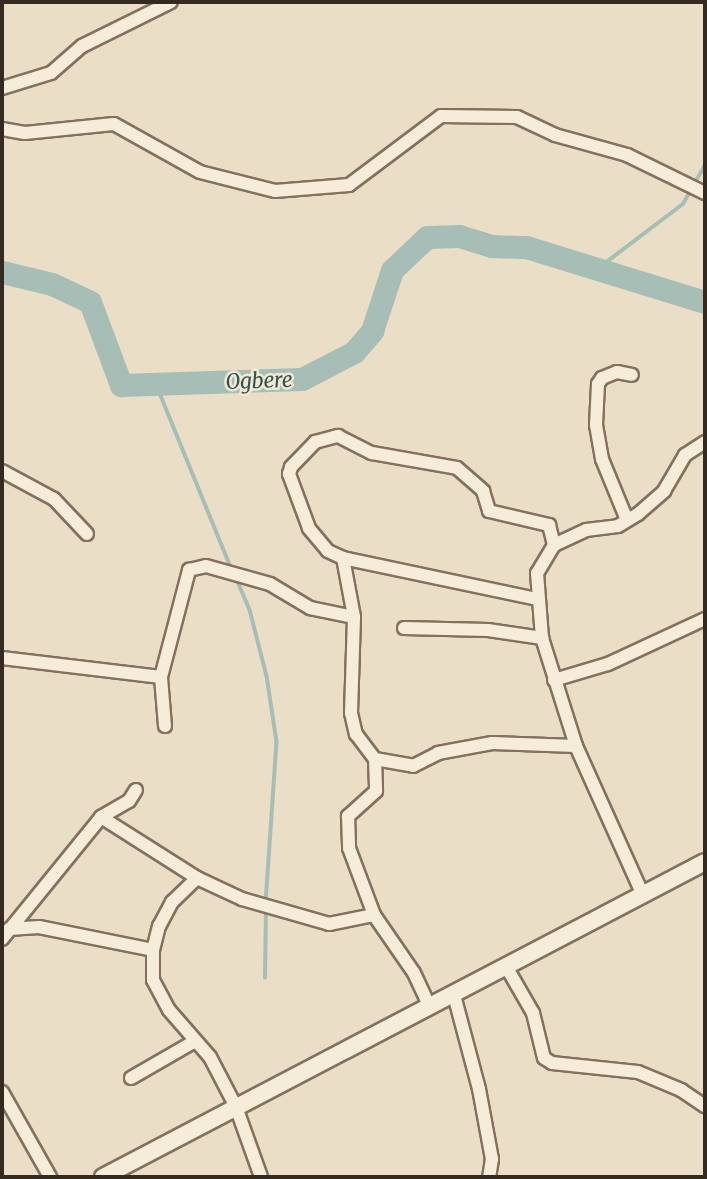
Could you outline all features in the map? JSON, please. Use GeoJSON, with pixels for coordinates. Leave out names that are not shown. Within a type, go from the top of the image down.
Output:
{"type":"FeatureCollection","features":[{"type":"Feature","properties":{"kind":"main road"},"geometry":{"type":"LineString","coordinates":[[103,1177],[507,968],[705,862]]}},
{"type":"Feature","properties":{"kind":"street"},"geometry":{"type":"LineString","coordinates":[[2,88],[51,72],[82,46],[171,2]]}},
{"type":"Feature","properties":{"kind":"street"},"geometry":{"type":"LineString","coordinates":[[2,129],[25,133],[114,124],[200,172],[275,191],[349,185],[441,116],[517,117],[565,138],[627,155],[705,193]]}},
{"type":"Feature","properties":{"kind":"street"},"geometry":{"type":"LineString","coordinates":[[627,520],[602,459],[597,398],[602,377],[617,372],[632,375]]}},
{"type":"Feature","properties":{"kind":"street"},"geometry":{"type":"LineString","coordinates":[[537,599],[342,558],[328,551],[309,528],[289,474],[315,442],[338,436],[372,453],[457,468],[483,491],[489,510],[549,525],[554,545]]}},
{"type":"Feature","properties":{"kind":"street"},"geometry":{"type":"LineString","coordinates":[[643,895],[576,746],[554,680],[542,638],[537,573],[554,545],[586,530],[627,520],[664,491],[685,455],[705,442]]}},
{"type":"Feature","properties":{"kind":"street"},"geometry":{"type":"LineString","coordinates":[[2,471],[54,499],[87,534]]}},
{"type":"Feature","properties":{"kind":"street"},"geometry":{"type":"LineString","coordinates":[[342,558],[354,617],[351,713],[356,734],[375,759],[376,792],[351,810],[347,830],[349,848],[374,915],[414,974],[430,1008]]}},
{"type":"Feature","properties":{"kind":"street"},"geometry":{"type":"LineString","coordinates":[[165,726],[161,677],[189,570],[206,566],[270,584],[310,608],[354,617]]}},
{"type":"Feature","properties":{"kind":"street"},"geometry":{"type":"LineString","coordinates":[[554,680],[608,664],[705,619]]}},
{"type":"Feature","properties":{"kind":"street"},"geometry":{"type":"LineString","coordinates":[[404,628],[488,629],[542,638]]}},
{"type":"Feature","properties":{"kind":"street"},"geometry":{"type":"LineString","coordinates":[[2,658],[161,677]]}},
{"type":"Feature","properties":{"kind":"street"},"geometry":{"type":"LineString","coordinates":[[375,759],[413,766],[438,753],[492,743],[576,746]]}},
{"type":"Feature","properties":{"kind":"street"},"geometry":{"type":"LineString","coordinates":[[5,932],[101,817],[129,801],[136,790]]}},
{"type":"Feature","properties":{"kind":"street"},"geometry":{"type":"LineString","coordinates":[[101,817],[197,878],[242,899],[329,924],[374,915]]}},
{"type":"Feature","properties":{"kind":"street"},"geometry":{"type":"LineString","coordinates":[[197,878],[172,902],[153,950],[153,981],[169,1010],[210,1057],[236,1107],[261,1177]]}},
{"type":"Feature","properties":{"kind":"street"},"geometry":{"type":"LineString","coordinates":[[5,932],[39,928],[153,950]]}},
{"type":"Feature","properties":{"kind":"street"},"geometry":{"type":"LineString","coordinates":[[507,968],[533,1013],[544,1058],[552,1063],[638,1072],[681,1090],[705,1106]]}},
{"type":"Feature","properties":{"kind":"street"},"geometry":{"type":"LineString","coordinates":[[454,995],[479,1089],[492,1159],[489,1177]]}},
{"type":"Feature","properties":{"kind":"street"},"geometry":{"type":"LineString","coordinates":[[131,1078],[195,1041]]}},
{"type":"Feature","properties":{"kind":"street"},"geometry":{"type":"LineString","coordinates":[[2,1093],[50,1177]]}},
{"type":"Feature","properties":{"kind":"waterway"},"geometry":{"type":"LineString","coordinates":[[596,270],[683,204],[705,165]]}},
{"type":"Feature","properties":{"kind":"waterway","name":"Ogbere"},"geometry":{"type":"LineString","coordinates":[[2,272],[52,284],[90,302],[121,385],[302,379],[354,352],[372,331],[392,270],[427,237],[459,236],[491,246],[526,247],[705,302]]}},
{"type":"Feature","properties":{"kind":"waterway"},"geometry":{"type":"LineString","coordinates":[[157,386],[232,570]]}},
{"type":"Feature","properties":{"kind":"waterway"},"geometry":{"type":"LineString","coordinates":[[236,577],[250,610],[267,676],[277,742],[266,903]]}},
{"type":"Feature","properties":{"kind":"waterway"},"geometry":{"type":"LineString","coordinates":[[265,978],[266,910]]}}]}
